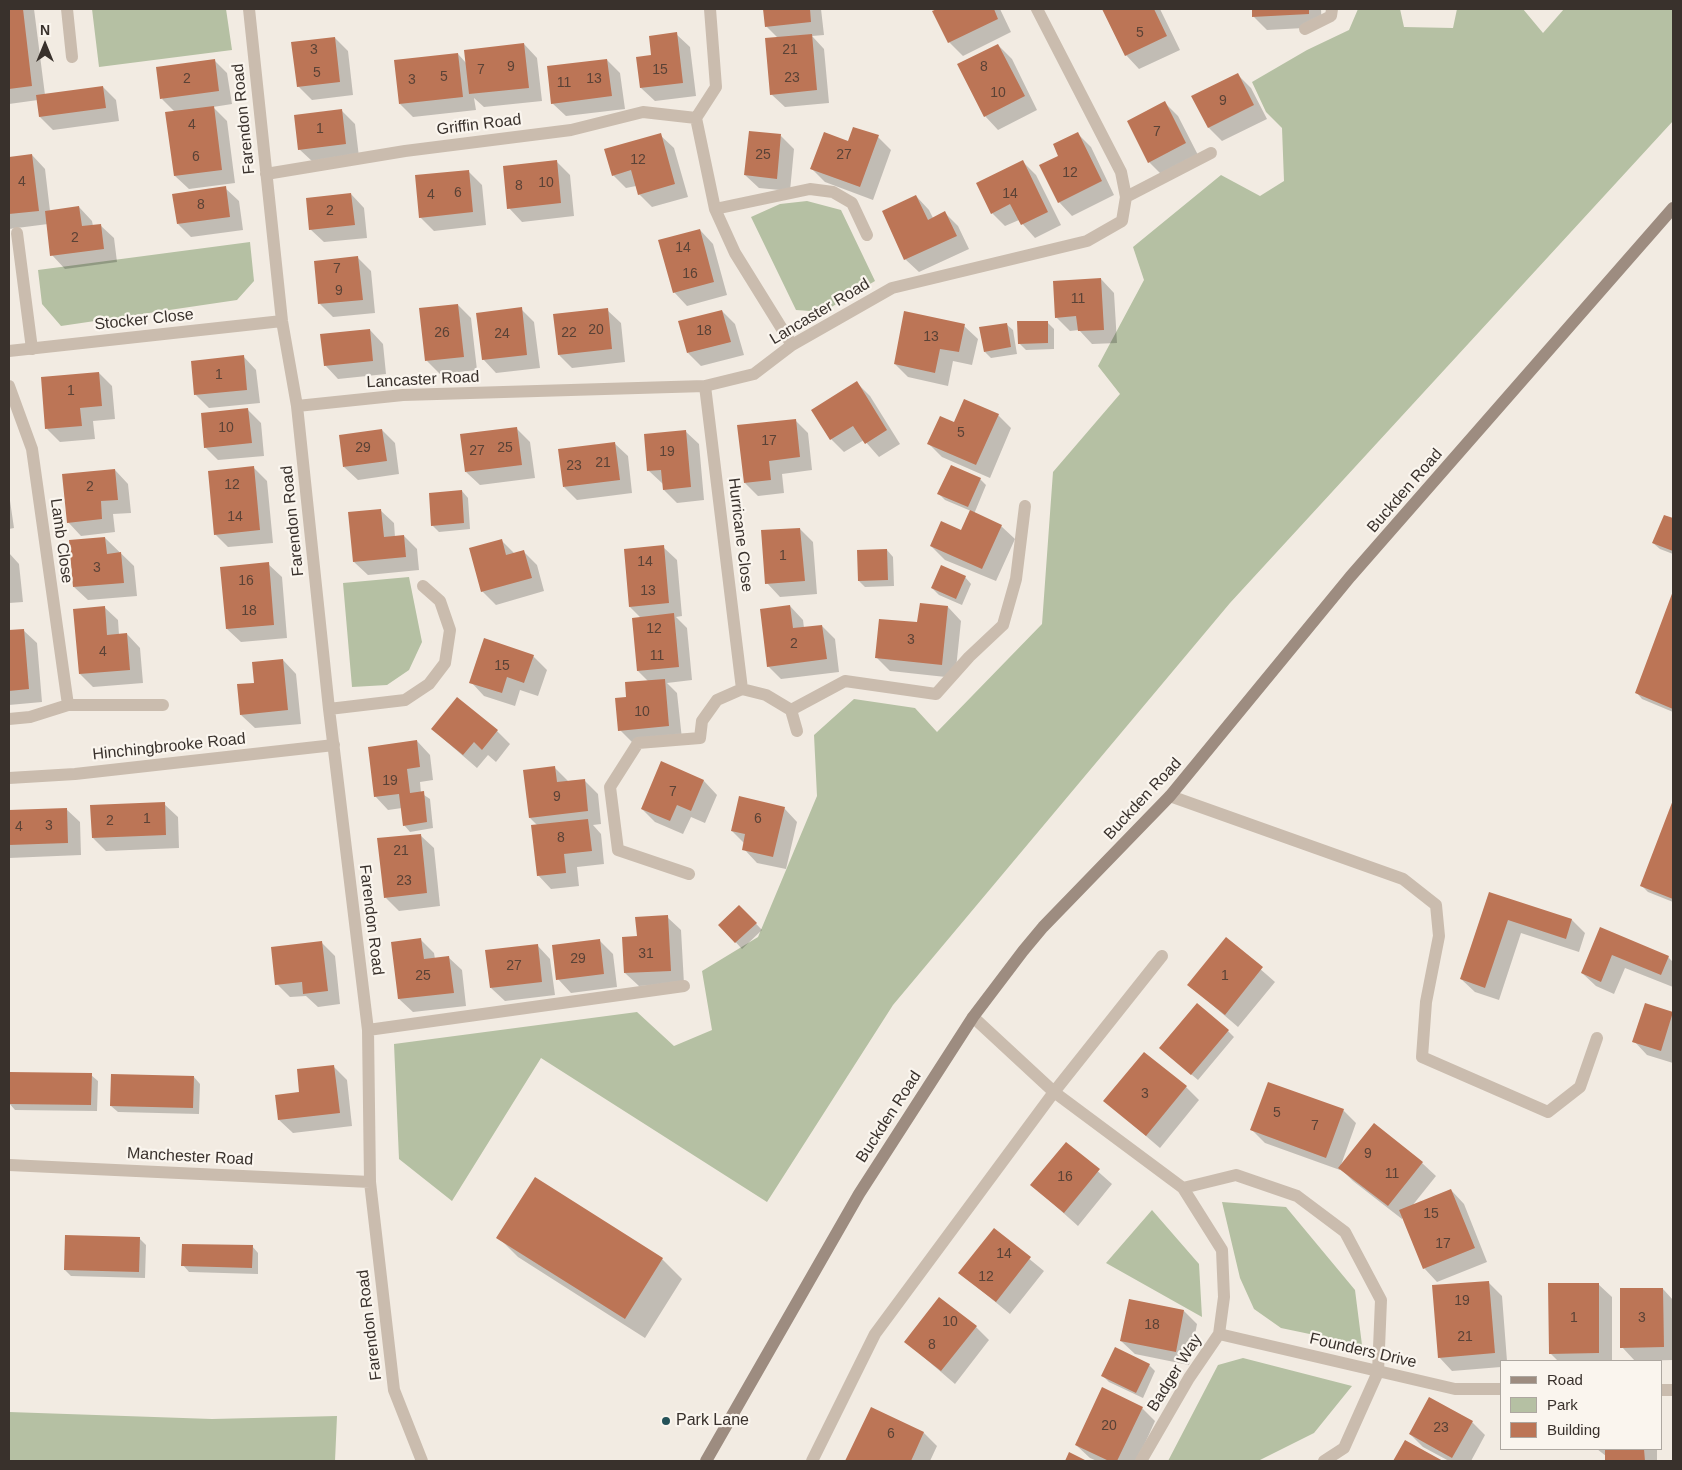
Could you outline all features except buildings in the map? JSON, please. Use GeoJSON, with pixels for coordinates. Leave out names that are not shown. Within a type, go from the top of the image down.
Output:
{"type":"FeatureCollection","features":[{"type":"Feature","properties":{"kind":"main road","name":"Buckden Road"},"geometry":{"type":"LineString","coordinates":[[706,1461],[859,1194],[973,1017],[1043,927],[1170,796],[1350,577],[1673,208]]}},
{"type":"Feature","properties":{"kind":"street"},"geometry":{"type":"LineString","coordinates":[[67,9],[72,57]]}},
{"type":"Feature","properties":{"kind":"street","name":"Farendon Road"},"geometry":{"type":"LineString","coordinates":[[250,9],[282,321],[296,406],[329,709],[368,1030],[370,1182],[394,1390],[422,1461]]}},
{"type":"Feature","properties":{"kind":"street"},"geometry":{"type":"LineString","coordinates":[[710,9],[716,87],[696,118],[715,209],[735,253],[792,345]]}},
{"type":"Feature","properties":{"kind":"street","name":"Lancaster Road"},"geometry":{"type":"LineString","coordinates":[[296,406],[403,396],[705,386],[754,374],[792,345],[892,288],[1087,242],[1122,221],[1126,197],[1122,172],[1037,9]]}},
{"type":"Feature","properties":{"kind":"street"},"geometry":{"type":"LineString","coordinates":[[1306,29],[1331,16],[1332,9]]}},
{"type":"Feature","properties":{"kind":"street","name":"Griffin Road"},"geometry":{"type":"LineString","coordinates":[[266,174],[405,151],[570,130],[644,112],[696,118]]}},
{"type":"Feature","properties":{"kind":"street"},"geometry":{"type":"LineString","coordinates":[[1126,197],[1211,153]]}},
{"type":"Feature","properties":{"kind":"street"},"geometry":{"type":"LineString","coordinates":[[715,209],[810,189],[833,192],[852,203],[867,235]]}},
{"type":"Feature","properties":{"kind":"street"},"geometry":{"type":"LineString","coordinates":[[17,233],[32,349]]}},
{"type":"Feature","properties":{"kind":"street","name":"Stocker Close"},"geometry":{"type":"LineString","coordinates":[[9,351],[282,321]]}},
{"type":"Feature","properties":{"kind":"street","name":"Lamb Close"},"geometry":{"type":"LineString","coordinates":[[9,386],[32,449],[68,704]]}},
{"type":"Feature","properties":{"kind":"street","name":"Hurricane Close"},"geometry":{"type":"LineString","coordinates":[[705,386],[742,689]]}},
{"type":"Feature","properties":{"kind":"street"},"geometry":{"type":"LineString","coordinates":[[791,710],[845,681],[936,694],[969,657],[1003,625],[1016,579],[1025,506]]}},
{"type":"Feature","properties":{"kind":"street"},"geometry":{"type":"LineString","coordinates":[[329,709],[405,700],[429,684],[445,662],[450,630],[440,601],[423,586]]}},
{"type":"Feature","properties":{"kind":"street"},"geometry":{"type":"LineString","coordinates":[[689,874],[618,850],[610,787],[638,743],[700,738],[702,721],[717,700],[742,689],[766,695],[791,710],[797,731]]}},
{"type":"Feature","properties":{"kind":"street"},"geometry":{"type":"LineString","coordinates":[[9,719],[30,717],[68,704],[163,704]]}},
{"type":"Feature","properties":{"kind":"street","name":"Hinchingbrooke Road"},"geometry":{"type":"LineString","coordinates":[[9,778],[75,774],[334,745]]}},
{"type":"Feature","properties":{"kind":"street"},"geometry":{"type":"LineString","coordinates":[[1170,796],[1403,879],[1436,905],[1439,936],[1426,1002],[1422,1058],[1548,1112],[1580,1086],[1597,1038]]}},
{"type":"Feature","properties":{"kind":"street"},"geometry":{"type":"LineString","coordinates":[[812,1461],[875,1334],[1054,1092],[1162,956]]}},
{"type":"Feature","properties":{"kind":"street"},"geometry":{"type":"LineString","coordinates":[[368,1030],[684,986]]}},
{"type":"Feature","properties":{"kind":"street","name":"Badger Way"},"geometry":{"type":"LineString","coordinates":[[973,1017],[1054,1092],[1183,1188],[1222,1250],[1224,1297],[1219,1334],[1189,1378],[1141,1461]]}},
{"type":"Feature","properties":{"kind":"street","name":"Manchester Road"},"geometry":{"type":"LineString","coordinates":[[9,1164],[370,1182]]}},
{"type":"Feature","properties":{"kind":"street"},"geometry":{"type":"LineString","coordinates":[[1183,1188],[1236,1175],[1297,1196],[1345,1232],[1381,1300],[1378,1372],[1344,1448],[1324,1461]]}},
{"type":"Feature","properties":{"kind":"street","name":"Founders Drive"},"geometry":{"type":"LineString","coordinates":[[1219,1334],[1378,1372],[1455,1388],[1500,1389]]}},
{"type":"Feature","properties":{"kind":"green space"},"geometry":{"type":"Polygon","coordinates":[[[92,9],[226,9],[232,50],[99,67],[92,9]]]}},
{"type":"Feature","properties":{"kind":"green space"},"geometry":{"type":"Polygon","coordinates":[[[1358,9],[1400,9],[1404,27],[1453,28],[1457,9],[1523,9],[1543,33],[1564,9],[1672,9],[1673,121],[1230,603],[893,1005],[767,1202],[541,1058],[452,1201],[399,1159],[394,1044],[637,1012],[674,1046],[712,1030],[702,971],[758,937],[817,796],[814,735],[854,699],[915,708],[937,732],[1042,624],[1053,472],[1120,394],[1098,366],[1144,280],[1133,247],[1221,175],[1260,196],[1284,181],[1282,128],[1266,112],[1252,82],[1307,50],[1349,30],[1358,9]]]}},
{"type":"Feature","properties":{"kind":"green space"},"geometry":{"type":"Polygon","coordinates":[[[807,201],[841,210],[875,281],[823,312],[796,310],[751,217],[780,204],[807,201]]]}},
{"type":"Feature","properties":{"kind":"green space"},"geometry":{"type":"Polygon","coordinates":[[[250,242],[254,281],[237,300],[61,326],[42,304],[38,270],[250,242]]]}},
{"type":"Feature","properties":{"kind":"green space"},"geometry":{"type":"Polygon","coordinates":[[[409,577],[422,642],[409,670],[387,685],[352,687],[343,583],[409,577]]]}},
{"type":"Feature","properties":{"kind":"green space"},"geometry":{"type":"Polygon","coordinates":[[[1222,1202],[1286,1207],[1355,1290],[1362,1345],[1281,1328],[1254,1309],[1240,1278],[1222,1202]]]}},
{"type":"Feature","properties":{"kind":"green space"},"geometry":{"type":"Polygon","coordinates":[[[1152,1210],[1199,1264],[1202,1317],[1106,1263],[1152,1210]]]}},
{"type":"Feature","properties":{"kind":"green space"},"geometry":{"type":"Polygon","coordinates":[[[1243,1358],[1352,1386],[1314,1433],[1258,1461],[1168,1461],[1218,1365],[1243,1358]]]}},
{"type":"Feature","properties":{"kind":"green space"},"geometry":{"type":"Polygon","coordinates":[[[9,1412],[212,1419],[337,1416],[335,1461],[9,1461],[9,1412]]]}},
{"type":"Feature","properties":{"kind":"place","name":"Park Lane"},"geometry":{"type":"Point","coordinates":[666,1421]}}]}
